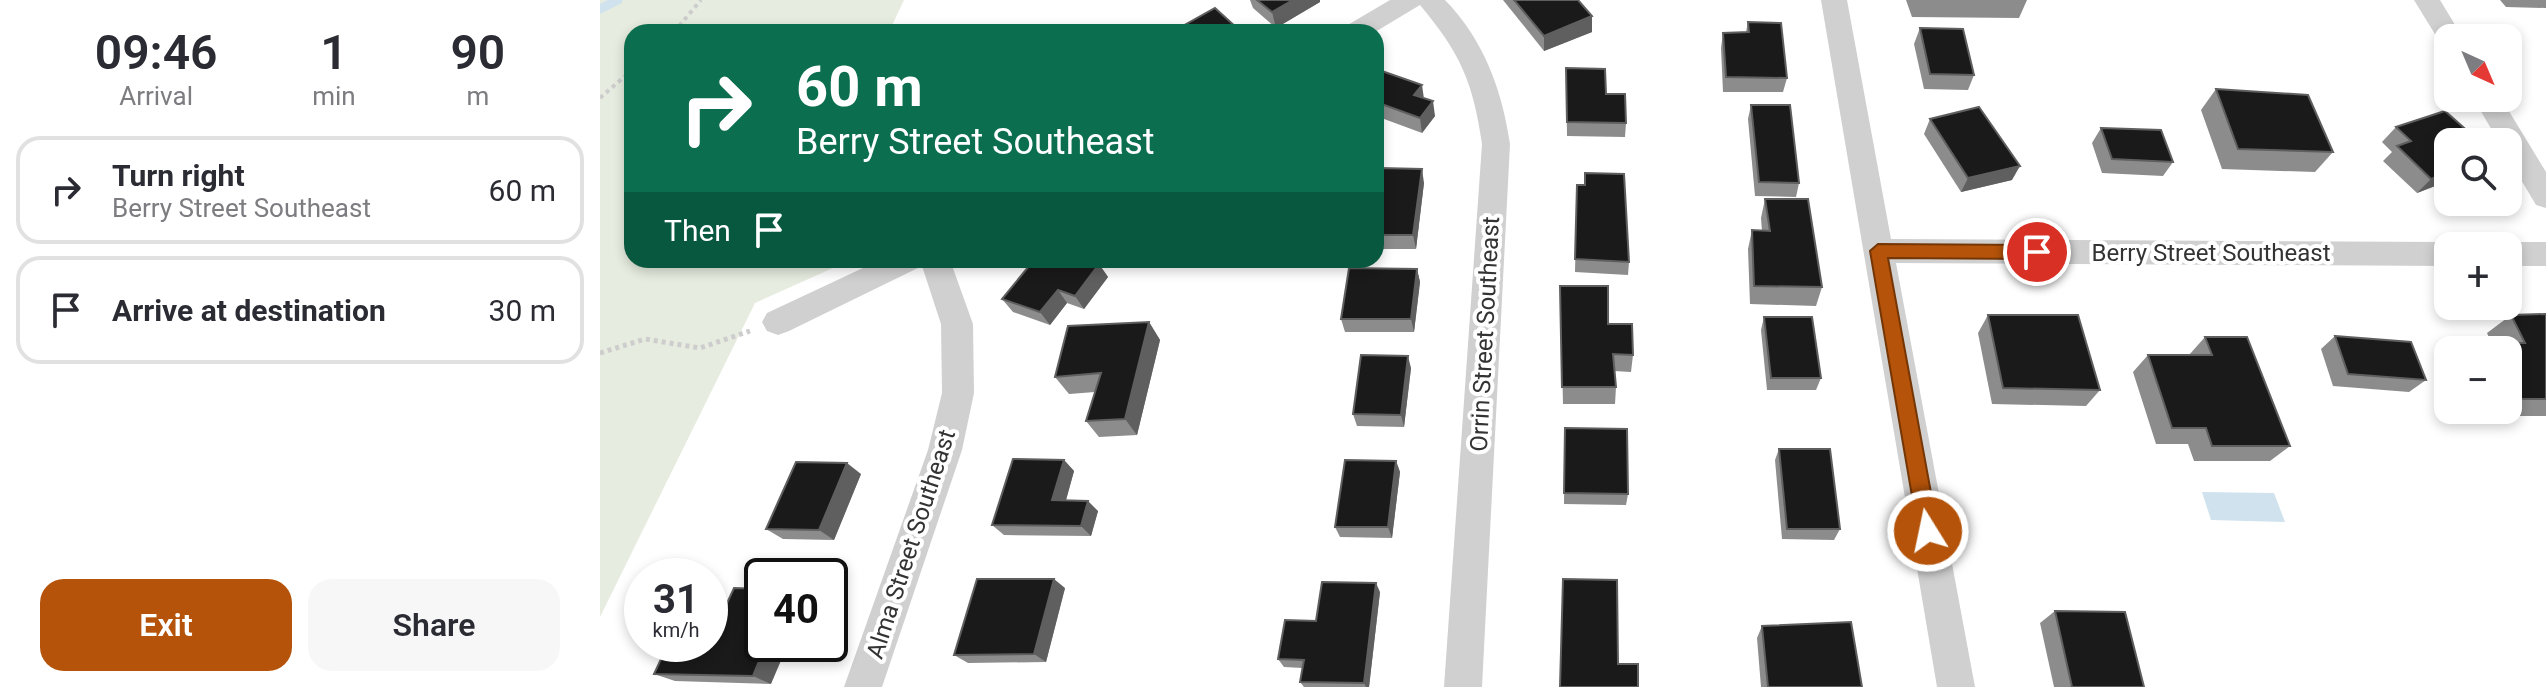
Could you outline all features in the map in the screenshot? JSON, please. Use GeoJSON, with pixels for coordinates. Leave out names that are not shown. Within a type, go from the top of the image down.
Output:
{"type":"FeatureCollection","features":[{"type":"Feature","properties":{"kind":"street"},"geometry":{"type":"LineString","coordinates":[[1369,24],[1410,0]]}},
{"type":"Feature","properties":{"kind":"street","name":"Orrin Street Southeast"},"geometry":{"type":"LineString","coordinates":[[1430,0],[1452,21],[1479,66],[1492,106],[1496,144],[1463,687]]}},
{"type":"Feature","properties":{"kind":"street"},"geometry":{"type":"LineString","coordinates":[[1834,0],[1956,687]]}},
{"type":"Feature","properties":{"kind":"street"},"geometry":{"type":"LineString","coordinates":[[2427,0],[2442,24]]}},
{"type":"Feature","properties":{"kind":"street"},"geometry":{"type":"LineString","coordinates":[[2495,112],[2546,197]]}},
{"type":"Feature","properties":{"kind":"street","name":"Berry Street Southeast"},"geometry":{"type":"LineString","coordinates":[[1878,251],[2434,254]]}},
{"type":"Feature","properties":{"kind":"street"},"geometry":{"type":"LineString","coordinates":[[2522,254],[2546,254]]}},
{"type":"Feature","properties":{"kind":"street"},"geometry":{"type":"LineString","coordinates":[[778,322],[893,268]]}},
{"type":"Feature","properties":{"kind":"street","name":"Alma Street Southeast"},"geometry":{"type":"LineString","coordinates":[[863,687],[945,450],[958,393],[957,324],[938,268]]}},
{"type":"Feature","properties":{"kind":"path"},"geometry":{"type":"LineString","coordinates":[[681,24],[701,0]]}},
{"type":"Feature","properties":{"kind":"path"},"geometry":{"type":"LineString","coordinates":[[600,98],[624,77]]}},
{"type":"Feature","properties":{"kind":"path"},"geometry":{"type":"LineString","coordinates":[[600,353],[645,339],[700,348],[778,322]]}},
{"type":"Feature","properties":{"kind":"shaded area"},"geometry":{"type":"Polygon","coordinates":[[[600,0],[904,0],[893,24],[624,24],[624,268],[833,268],[755,303],[629,558],[624,558],[624,568],[600,617],[600,0]]]}},
{"type":"Feature","properties":{"kind":"water"},"geometry":{"type":"Polygon","coordinates":[[[2202,492],[2274,493],[2285,522],[2211,520],[2202,492]]]}},
{"type":"Feature","properties":{"kind":"building"},"geometry":{"type":"Polygon","coordinates":[[[1257,0],[1293,0],[1272,12],[1257,0]]]}},
{"type":"Feature","properties":{"kind":"building"},"geometry":{"type":"Polygon","coordinates":[[[1514,0],[1578,0],[1592,16],[1544,36],[1514,0]]]}},
{"type":"Feature","properties":{"kind":"building"},"geometry":{"type":"Polygon","coordinates":[[[1215,8],[1233,24],[1186,24],[1215,8]]]}},
{"type":"Feature","properties":{"kind":"building"},"geometry":{"type":"Polygon","coordinates":[[[1748,22],[1781,23],[1787,78],[1726,77],[1723,33],[1749,32],[1748,22]]]}},
{"type":"Feature","properties":{"kind":"building"},"geometry":{"type":"Polygon","coordinates":[[[1920,28],[1963,29],[1974,75],[1930,74],[1920,28]]]}},
{"type":"Feature","properties":{"kind":"building"},"geometry":{"type":"Polygon","coordinates":[[[1566,68],[1605,69],[1606,94],[1625,94],[1626,123],[1567,122],[1566,68]]]}},
{"type":"Feature","properties":{"kind":"building"},"geometry":{"type":"Polygon","coordinates":[[[1384,72],[1422,85],[1414,95],[1433,101],[1420,118],[1384,105],[1384,72]]]}},
{"type":"Feature","properties":{"kind":"building"},"geometry":{"type":"Polygon","coordinates":[[[2216,89],[2308,95],[2333,152],[2238,149],[2216,89]]]}},
{"type":"Feature","properties":{"kind":"building"},"geometry":{"type":"Polygon","coordinates":[[[1751,105],[1790,105],[1799,183],[1759,182],[1751,105]]]}},
{"type":"Feature","properties":{"kind":"building"},"geometry":{"type":"Polygon","coordinates":[[[1979,107],[2020,166],[1968,178],[1930,119],[1979,107]]]}},
{"type":"Feature","properties":{"kind":"building"},"geometry":{"type":"Polygon","coordinates":[[[2446,112],[2464,128],[2434,128],[2434,178],[2431,179],[2397,146],[2411,141],[2396,127],[2446,112]]]}},
{"type":"Feature","properties":{"kind":"building"},"geometry":{"type":"Polygon","coordinates":[[[2101,128],[2161,130],[2173,162],[2112,159],[2101,128]]]}},
{"type":"Feature","properties":{"kind":"building"},"geometry":{"type":"Polygon","coordinates":[[[1384,168],[1422,169],[1413,235],[1384,235],[1384,168]]]}},
{"type":"Feature","properties":{"kind":"building"},"geometry":{"type":"Polygon","coordinates":[[[1585,173],[1624,174],[1629,262],[1575,259],[1577,185],[1585,185],[1585,173]]]}},
{"type":"Feature","properties":{"kind":"building"},"geometry":{"type":"Polygon","coordinates":[[[1765,199],[1808,199],[1822,287],[1754,286],[1752,230],[1770,231],[1765,199]]]}},
{"type":"Feature","properties":{"kind":"building"},"geometry":{"type":"Polygon","coordinates":[[[1027,268],[1096,268],[1075,296],[1058,290],[1040,312],[1002,299],[1027,268]]]}},
{"type":"Feature","properties":{"kind":"building"},"geometry":{"type":"Polygon","coordinates":[[[1349,268],[1417,269],[1411,319],[1341,319],[1349,268]]]}},
{"type":"Feature","properties":{"kind":"building"},"geometry":{"type":"Polygon","coordinates":[[[1560,286],[1608,286],[1608,324],[1632,324],[1633,355],[1613,354],[1616,387],[1562,387],[1560,286]]]}},
{"type":"Feature","properties":{"kind":"building"},"geometry":{"type":"Polygon","coordinates":[[[2546,314],[2546,399],[2522,399],[2522,343],[2525,343],[2514,320],[2522,320],[2522,315],[2546,314]]]}},
{"type":"Feature","properties":{"kind":"building"},"geometry":{"type":"Polygon","coordinates":[[[1988,315],[2078,315],[2100,390],[2003,388],[1988,315]]]}},
{"type":"Feature","properties":{"kind":"building"},"geometry":{"type":"Polygon","coordinates":[[[1764,317],[1812,317],[1821,378],[1771,378],[1764,317]]]}},
{"type":"Feature","properties":{"kind":"building"},"geometry":{"type":"Polygon","coordinates":[[[1149,322],[1125,419],[1086,421],[1101,373],[1055,377],[1068,326],[1149,322]]]}},
{"type":"Feature","properties":{"kind":"building"},"geometry":{"type":"Polygon","coordinates":[[[2335,336],[2411,342],[2426,380],[2348,374],[2335,336]]]}},
{"type":"Feature","properties":{"kind":"building"},"geometry":{"type":"Polygon","coordinates":[[[2205,337],[2247,337],[2290,446],[2212,446],[2206,428],[2172,428],[2148,355],[2212,355],[2205,337]]]}},
{"type":"Feature","properties":{"kind":"building"},"geometry":{"type":"Polygon","coordinates":[[[1361,355],[1408,356],[1401,415],[1353,414],[1361,355]]]}},
{"type":"Feature","properties":{"kind":"building"},"geometry":{"type":"Polygon","coordinates":[[[1565,428],[1627,429],[1628,494],[1564,493],[1565,428]]]}},
{"type":"Feature","properties":{"kind":"building"},"geometry":{"type":"Polygon","coordinates":[[[1779,449],[1830,449],[1840,529],[1787,529],[1779,449]]]}},
{"type":"Feature","properties":{"kind":"building"},"geometry":{"type":"Polygon","coordinates":[[[1013,459],[1064,460],[1052,500],[1088,501],[1081,526],[992,525],[1013,459]]]}},
{"type":"Feature","properties":{"kind":"building"},"geometry":{"type":"Polygon","coordinates":[[[1345,460],[1396,461],[1388,527],[1335,527],[1345,460]]]}},
{"type":"Feature","properties":{"kind":"building"},"geometry":{"type":"Polygon","coordinates":[[[796,462],[847,463],[819,530],[766,529],[796,462]]]}},
{"type":"Feature","properties":{"kind":"building"},"geometry":{"type":"Polygon","coordinates":[[[977,579],[1054,579],[1034,654],[954,655],[977,579]]]}},
{"type":"Feature","properties":{"kind":"building"},"geometry":{"type":"Polygon","coordinates":[[[1563,579],[1617,580],[1618,664],[1638,664],[1638,687],[1560,687],[1563,579]]]}},
{"type":"Feature","properties":{"kind":"building"},"geometry":{"type":"Polygon","coordinates":[[[1322,582],[1376,583],[1364,683],[1300,682],[1304,660],[1278,659],[1285,620],[1316,621],[1322,582]]]}},
{"type":"Feature","properties":{"kind":"building"},"geometry":{"type":"Polygon","coordinates":[[[734,588],[744,588],[744,662],[759,662],[753,676],[654,674],[660,662],[728,662],[728,601],[734,588]]]}},
{"type":"Feature","properties":{"kind":"building"},"geometry":{"type":"Polygon","coordinates":[[[2055,611],[2125,612],[2144,687],[2072,687],[2055,611]]]}},
{"type":"Feature","properties":{"kind":"building"},"geometry":{"type":"Polygon","coordinates":[[[1851,622],[1862,687],[1768,687],[1762,626],[1851,622]]]}},
{"type":"Feature","properties":{"kind":"waterway"},"geometry":{"type":"LineString","coordinates":[[600,9],[618,0]]}},
{"type":"Feature","properties":{"kind":"route"},"geometry":{"type":"LineString","coordinates":[[1928,531],[1878,251],[2037,252]]}}]}
